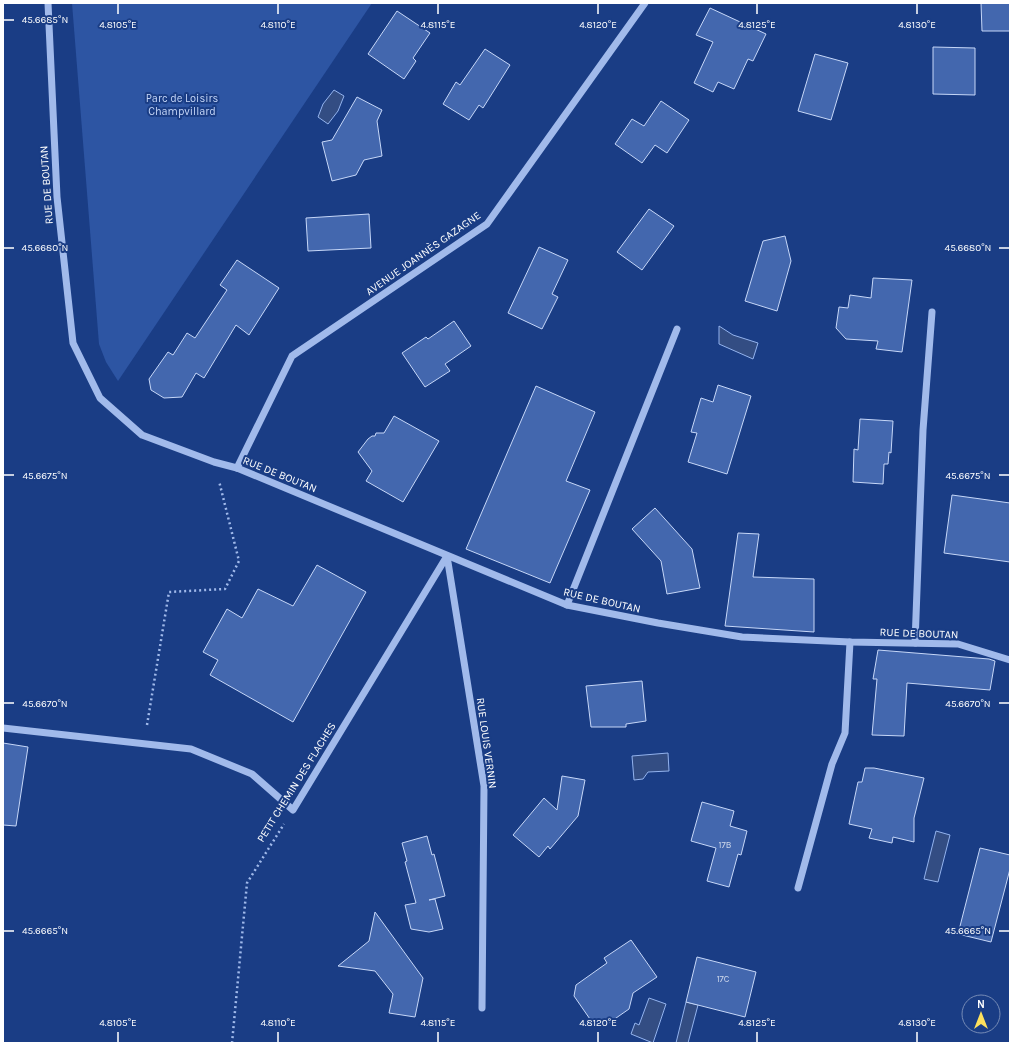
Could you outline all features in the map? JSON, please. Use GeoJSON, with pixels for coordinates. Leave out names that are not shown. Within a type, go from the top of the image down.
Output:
{"type":"FeatureCollection","features":[{"type":"Feature","properties":{"kind":"street","name":"RUE DE BOUTAN"},"geometry":{"type":"LineString","coordinates":[[48,3],[56,197],[74,343],[100,398],[142,435],[214,462],[237,468],[567,605],[658,624],[742,637],[850,642],[958,644],[1010,660]]}},
{"type":"Feature","properties":{"kind":"street","name":"AVENUE JOANNÈS GAZAGNE"},"geometry":{"type":"LineString","coordinates":[[237,468],[292,356],[487,224],[645,3]]}},
{"type":"Feature","properties":{"kind":"street"},"geometry":{"type":"LineString","coordinates":[[915,643],[923,430],[932,312]]}},
{"type":"Feature","properties":{"kind":"street"},"geometry":{"type":"LineString","coordinates":[[567,605],[677,329]]}},
{"type":"Feature","properties":{"kind":"street","name":"PETIT CHEMIN DES FLACHES"},"geometry":{"type":"LineString","coordinates":[[293,810],[448,556]]}},
{"type":"Feature","properties":{"kind":"street","name":"RUE LOUIS VERNIN"},"geometry":{"type":"LineString","coordinates":[[448,556],[484,786],[482,1008]]}},
{"type":"Feature","properties":{"kind":"street"},"geometry":{"type":"LineString","coordinates":[[798,888],[832,764],[846,733],[850,642]]}},
{"type":"Feature","properties":{"kind":"street"},"geometry":{"type":"LineString","coordinates":[[3,728],[191,749],[252,774],[293,810]]}},
{"type":"Feature","properties":{"kind":"path"},"geometry":{"type":"LineString","coordinates":[[140,724],[147,725],[169,592],[225,589],[239,562],[214,462]]}},
{"type":"Feature","properties":{"kind":"path","name":"PETIT CHEMIN DES FLACHES"},"geometry":{"type":"LineString","coordinates":[[232,1043],[247,883],[293,810]]}},
{"type":"Feature","properties":{"kind":"green space","name":"Parc de Loisirs Champvillard"},"geometry":{"type":"Polygon","coordinates":[[[72,3],[372,3],[118,381],[106,362],[99,344],[72,3]]]}},
{"type":"Feature","properties":{"kind":"shaded area"},"geometry":{"type":"Polygon","coordinates":[[[334,90],[344,96],[338,111],[328,124],[318,117],[323,104],[334,90]]]}},
{"type":"Feature","properties":{"kind":"shaded area"},"geometry":{"type":"Polygon","coordinates":[[[719,326],[733,335],[758,343],[753,359],[719,344],[719,326]]]}},
{"type":"Feature","properties":{"kind":"shaded area"},"geometry":{"type":"Polygon","coordinates":[[[668,753],[669,771],[648,772],[643,779],[634,780],[632,756],[668,753]]]}},
{"type":"Feature","properties":{"kind":"shaded area"},"geometry":{"type":"Polygon","coordinates":[[[936,831],[950,835],[938,882],[924,879],[936,831]]]}},
{"type":"Feature","properties":{"kind":"shaded area"},"geometry":{"type":"Polygon","coordinates":[[[649,998],[666,1004],[653,1043],[631,1034],[635,1023],[639,1025],[649,998]]]}},
{"type":"Feature","properties":{"kind":"shaded area"},"geometry":{"type":"Polygon","coordinates":[[[686,1002],[698,1005],[688,1043],[676,1043],[686,1002]]]}},
{"type":"Feature","properties":{"kind":"building"},"geometry":{"type":"Polygon","coordinates":[[[981,3],[1010,3],[1010,31],[982,31],[981,3]]]}},
{"type":"Feature","properties":{"kind":"building"},"geometry":{"type":"Polygon","coordinates":[[[710,8],[766,34],[753,61],[748,59],[734,89],[718,82],[713,92],[694,83],[713,42],[696,35],[710,8]]]}},
{"type":"Feature","properties":{"kind":"building"},"geometry":{"type":"Polygon","coordinates":[[[397,11],[430,33],[413,58],[416,61],[404,79],[368,54],[397,11]]]}},
{"type":"Feature","properties":{"kind":"building"},"geometry":{"type":"Polygon","coordinates":[[[933,47],[975,48],[975,95],[933,94],[933,47]]]}},
{"type":"Feature","properties":{"kind":"building"},"geometry":{"type":"Polygon","coordinates":[[[485,49],[510,65],[483,108],[479,105],[469,120],[443,104],[456,82],[460,85],[485,49]]]}},
{"type":"Feature","properties":{"kind":"building"},"geometry":{"type":"Polygon","coordinates":[[[815,54],[848,63],[831,120],[798,111],[815,54]]]}},
{"type":"Feature","properties":{"kind":"building"},"geometry":{"type":"Polygon","coordinates":[[[357,97],[382,110],[377,121],[382,156],[364,160],[356,175],[332,181],[322,142],[332,140],[357,97]]]}},
{"type":"Feature","properties":{"kind":"building"},"geometry":{"type":"Polygon","coordinates":[[[661,101],[689,120],[667,153],[655,145],[642,163],[615,144],[632,119],[644,126],[661,101]]]}},
{"type":"Feature","properties":{"kind":"building"},"geometry":{"type":"Polygon","coordinates":[[[649,209],[674,226],[642,270],[617,252],[649,209]]]}},
{"type":"Feature","properties":{"kind":"building"},"geometry":{"type":"Polygon","coordinates":[[[369,214],[371,248],[308,251],[306,218],[369,214]]]}},
{"type":"Feature","properties":{"kind":"building"},"geometry":{"type":"Polygon","coordinates":[[[785,236],[791,261],[777,311],[745,301],[763,241],[785,236]]]}},
{"type":"Feature","properties":{"kind":"building"},"geometry":{"type":"Polygon","coordinates":[[[539,247],[568,260],[552,294],[558,297],[542,329],[508,313],[539,247]]]}},
{"type":"Feature","properties":{"kind":"building"},"geometry":{"type":"Polygon","coordinates":[[[237,260],[279,288],[249,335],[236,325],[204,378],[196,373],[182,397],[164,398],[151,390],[149,379],[168,352],[173,355],[187,333],[195,338],[227,290],[220,285],[237,260]]]}},
{"type":"Feature","properties":{"kind":"building"},"geometry":{"type":"Polygon","coordinates":[[[873,278],[912,280],[902,352],[876,349],[878,341],[846,339],[836,328],[839,307],[848,308],[850,295],[871,298],[873,278]]]}},
{"type":"Feature","properties":{"kind":"building"},"geometry":{"type":"Polygon","coordinates":[[[454,321],[471,346],[445,364],[450,371],[425,387],[402,353],[426,337],[428,339],[454,321]]]}},
{"type":"Feature","properties":{"kind":"building"},"geometry":{"type":"Polygon","coordinates":[[[718,385],[751,396],[727,474],[688,462],[697,433],[691,432],[701,398],[713,402],[718,385]]]}},
{"type":"Feature","properties":{"kind":"building"},"geometry":{"type":"Polygon","coordinates":[[[536,386],[595,412],[566,481],[590,490],[550,583],[466,549],[536,386]]]}},
{"type":"Feature","properties":{"kind":"building"},"geometry":{"type":"Polygon","coordinates":[[[394,416],[439,441],[403,502],[366,481],[372,471],[358,452],[368,439],[375,436],[376,433],[384,433],[394,416]]]}},
{"type":"Feature","properties":{"kind":"building"},"geometry":{"type":"Polygon","coordinates":[[[860,419],[893,421],[891,453],[889,452],[888,464],[884,464],[883,484],[853,482],[854,449],[858,450],[860,419]]]}},
{"type":"Feature","properties":{"kind":"building"},"geometry":{"type":"Polygon","coordinates":[[[952,495],[1010,503],[1010,562],[944,553],[952,495]]]}},
{"type":"Feature","properties":{"kind":"building"},"geometry":{"type":"Polygon","coordinates":[[[655,508],[692,549],[700,588],[667,594],[661,561],[632,529],[655,508]]]}},
{"type":"Feature","properties":{"kind":"building"},"geometry":{"type":"Polygon","coordinates":[[[738,533],[759,534],[753,577],[814,579],[814,632],[725,626],[738,533]]]}},
{"type":"Feature","properties":{"kind":"building"},"geometry":{"type":"Polygon","coordinates":[[[317,565],[366,592],[293,722],[210,675],[218,660],[203,652],[227,609],[242,618],[258,589],[293,606],[317,565]]]}},
{"type":"Feature","properties":{"kind":"building"},"geometry":{"type":"Polygon","coordinates":[[[878,650],[989,659],[995,661],[990,690],[907,683],[904,736],[872,735],[877,679],[873,679],[878,650]]]}},
{"type":"Feature","properties":{"kind":"building"},"geometry":{"type":"Polygon","coordinates":[[[642,681],[646,721],[626,724],[626,727],[591,727],[586,686],[642,681]]]}},
{"type":"Feature","properties":{"kind":"building"},"geometry":{"type":"Polygon","coordinates":[[[3,743],[28,747],[16,826],[3,825],[3,743]]]}},
{"type":"Feature","properties":{"kind":"building"},"geometry":{"type":"Polygon","coordinates":[[[865,768],[874,768],[924,778],[914,818],[914,842],[893,837],[892,843],[869,838],[872,829],[849,824],[858,782],[862,782],[865,768]]]}},
{"type":"Feature","properties":{"kind":"building"},"geometry":{"type":"Polygon","coordinates":[[[562,776],[585,780],[578,816],[550,849],[548,846],[539,857],[513,835],[544,798],[557,810],[562,776]]]}},
{"type":"Feature","properties":{"kind":"building"},"geometry":{"type":"Polygon","coordinates":[[[702,802],[734,811],[730,826],[747,831],[741,855],[738,854],[729,887],[707,881],[716,848],[691,841],[702,802]]]}},
{"type":"Feature","properties":{"kind":"building"},"geometry":{"type":"Polygon","coordinates":[[[427,836],[432,855],[434,854],[445,896],[429,900],[435,899],[443,929],[429,932],[411,929],[405,905],[416,903],[405,862],[407,861],[402,843],[427,836]]]}},
{"type":"Feature","properties":{"kind":"building"},"geometry":{"type":"Polygon","coordinates":[[[980,848],[1010,855],[1010,869],[991,942],[958,934],[980,848]]]}},
{"type":"Feature","properties":{"kind":"building"},"geometry":{"type":"Polygon","coordinates":[[[375,912],[423,978],[415,1017],[389,1013],[393,994],[375,971],[338,966],[369,941],[375,912]]]}},
{"type":"Feature","properties":{"kind":"building"},"geometry":{"type":"Polygon","coordinates":[[[631,940],[657,977],[633,993],[629,1009],[606,1025],[592,1022],[574,996],[576,985],[607,963],[604,958],[631,940]]]}},
{"type":"Feature","properties":{"kind":"building"},"geometry":{"type":"Polygon","coordinates":[[[697,957],[756,972],[745,1017],[686,1002],[697,957]]]}}]}
